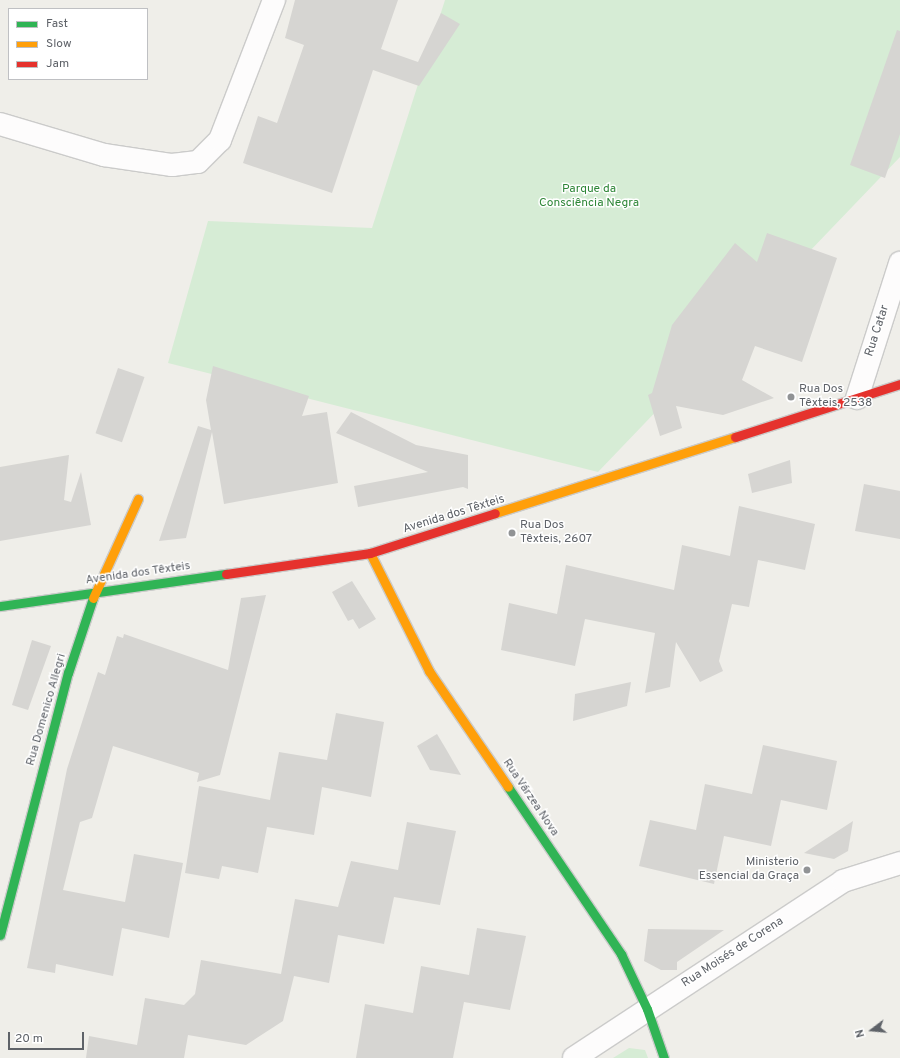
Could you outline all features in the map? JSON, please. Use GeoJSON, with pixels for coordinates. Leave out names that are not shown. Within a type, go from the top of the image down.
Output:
{"type":"FeatureCollection","features":[{"type":"Feature","properties":{"kind":"street"},"geometry":{"type":"LineString","coordinates":[[0,124],[104,155],[172,165],[198,162],[220,140],[274,0]]}},
{"type":"Feature","properties":{"kind":"street","name":"Rua Catar"},"geometry":{"type":"LineString","coordinates":[[857,398],[900,263]]}},
{"type":"Feature","properties":{"kind":"street","name":"Avenida dos Têxteis"},"geometry":{"type":"LineString","coordinates":[[0,606],[370,553],[900,384]]}},
{"type":"Feature","properties":{"kind":"street","name":"Rua Domenico Allegri"},"geometry":{"type":"LineString","coordinates":[[1,924],[68,672],[95,592],[138,499]]}},
{"type":"Feature","properties":{"kind":"street","name":"Rua Várzea Nova"},"geometry":{"type":"LineString","coordinates":[[370,553],[429,671],[621,954],[647,1009],[664,1058]]}},
{"type":"Feature","properties":{"kind":"street","name":"Rua Moisés de Corena"},"geometry":{"type":"LineString","coordinates":[[574,1058],[843,881],[900,863]]}},
{"type":"Feature","properties":{"kind":"green space","name":"Parque da Consciência Negra"},"geometry":{"type":"Polygon","coordinates":[[[445,0],[900,0],[900,157],[598,472],[168,363],[208,221],[372,228],[445,0]]]}},
{"type":"Feature","properties":{"kind":"green space"},"geometry":{"type":"Polygon","coordinates":[[[629,1048],[645,1050],[648,1058],[613,1058],[629,1048]]]}},
{"type":"Feature","properties":{"kind":"building"},"geometry":{"type":"Polygon","coordinates":[[[295,0],[398,0],[381,49],[418,62],[441,13],[460,24],[419,86],[373,70],[332,193],[243,163],[258,116],[277,123],[304,45],[285,38],[295,0]]]}},
{"type":"Feature","properties":{"kind":"building"},"geometry":{"type":"Polygon","coordinates":[[[897,30],[900,31],[900,134],[885,178],[850,165],[897,30]]]}},
{"type":"Feature","properties":{"kind":"building"},"geometry":{"type":"Polygon","coordinates":[[[767,233],[837,258],[802,362],[755,346],[742,380],[774,398],[723,415],[676,406],[682,428],[660,436],[648,395],[652,393],[672,325],[735,243],[757,262],[767,233]]]}},
{"type":"Feature","properties":{"kind":"building"},"geometry":{"type":"Polygon","coordinates":[[[213,366],[309,396],[302,416],[327,412],[338,483],[224,504],[212,432],[186,538],[159,541],[198,426],[211,430],[206,400],[213,366]]]}},
{"type":"Feature","properties":{"kind":"building"},"geometry":{"type":"Polygon","coordinates":[[[118,368],[144,377],[122,442],[96,433],[118,368]]]}},
{"type":"Feature","properties":{"kind":"building"},"geometry":{"type":"Polygon","coordinates":[[[351,412],[416,445],[468,455],[468,489],[463,487],[358,507],[354,486],[428,472],[336,433],[351,412]]]}},
{"type":"Feature","properties":{"kind":"building"},"geometry":{"type":"Polygon","coordinates":[[[69,455],[64,500],[71,502],[81,472],[91,525],[0,541],[0,467],[69,455]]]}},
{"type":"Feature","properties":{"kind":"building"},"geometry":{"type":"Polygon","coordinates":[[[790,460],[792,483],[752,493],[748,474],[790,460]]]}},
{"type":"Feature","properties":{"kind":"building"},"geometry":{"type":"Polygon","coordinates":[[[864,484],[900,491],[900,539],[855,531],[864,484]]]}},
{"type":"Feature","properties":{"kind":"building"},"geometry":{"type":"Polygon","coordinates":[[[739,506],[815,524],[805,570],[758,560],[749,607],[732,604],[719,661],[723,671],[700,682],[676,642],[670,687],[645,693],[655,633],[585,619],[575,666],[501,650],[509,603],[557,614],[566,565],[674,590],[682,545],[730,556],[739,506]]]}},
{"type":"Feature","properties":{"kind":"building"},"geometry":{"type":"Polygon","coordinates":[[[352,581],[376,619],[359,629],[353,619],[348,621],[332,592],[352,581]]]}},
{"type":"Feature","properties":{"kind":"building"},"geometry":{"type":"Polygon","coordinates":[[[266,595],[220,775],[197,782],[199,773],[113,746],[92,818],[80,822],[63,890],[125,902],[134,854],[183,863],[169,938],[122,928],[113,976],[56,964],[55,973],[27,968],[67,769],[98,672],[105,675],[117,636],[123,638],[124,634],[228,670],[241,598],[266,595]]]}},
{"type":"Feature","properties":{"kind":"building"},"geometry":{"type":"Polygon","coordinates":[[[32,640],[51,646],[28,710],[12,705],[32,640]]]}},
{"type":"Feature","properties":{"kind":"building"},"geometry":{"type":"Polygon","coordinates":[[[631,682],[627,706],[573,721],[575,694],[631,682]]]}},
{"type":"Feature","properties":{"kind":"building"},"geometry":{"type":"Polygon","coordinates":[[[336,713],[384,722],[371,797],[322,787],[314,835],[267,827],[258,873],[222,866],[219,879],[185,873],[199,786],[270,800],[279,752],[327,760],[336,713]]]}},
{"type":"Feature","properties":{"kind":"building"},"geometry":{"type":"Polygon","coordinates":[[[437,734],[461,775],[430,770],[417,746],[437,734]]]}},
{"type":"Feature","properties":{"kind":"building"},"geometry":{"type":"Polygon","coordinates":[[[763,745],[837,761],[827,810],[781,800],[771,846],[724,836],[714,884],[639,866],[650,820],[696,830],[705,784],[752,794],[763,745]]]}},
{"type":"Feature","properties":{"kind":"building"},"geometry":{"type":"Polygon","coordinates":[[[853,821],[848,851],[834,859],[804,853],[853,821]]]}},
{"type":"Feature","properties":{"kind":"building"},"geometry":{"type":"Polygon","coordinates":[[[407,822],[456,831],[440,905],[394,897],[384,944],[338,935],[329,983],[294,976],[283,1021],[246,1045],[188,1035],[184,1058],[86,1058],[89,1036],[137,1045],[145,998],[184,1005],[195,994],[201,960],[281,974],[295,899],[338,907],[351,861],[398,870],[407,822]]]}},
{"type":"Feature","properties":{"kind":"building"},"geometry":{"type":"Polygon","coordinates":[[[477,928],[526,936],[510,1010],[464,1002],[453,1058],[356,1058],[365,1004],[413,1013],[421,966],[469,975],[477,928]]]}},
{"type":"Feature","properties":{"kind":"building"},"geometry":{"type":"Polygon","coordinates":[[[648,929],[724,930],[677,962],[677,970],[661,970],[644,961],[648,929]]]}},
{"type":"Feature","properties":{"kind":"traffic: fast"},"geometry":{"type":"LineString","coordinates":[[0,606],[226,574]]}},
{"type":"Feature","properties":{"kind":"traffic: fast"},"geometry":{"type":"LineString","coordinates":[[0,935],[68,673],[93,598]]}},
{"type":"Feature","properties":{"kind":"traffic: fast"},"geometry":{"type":"LineString","coordinates":[[508,787],[621,954],[647,1009],[664,1058]]}},
{"type":"Feature","properties":{"kind":"traffic: slow"},"geometry":{"type":"LineString","coordinates":[[495,513],[735,437]]}},
{"type":"Feature","properties":{"kind":"traffic: slow"},"geometry":{"type":"LineString","coordinates":[[93,598],[138,499]]}},
{"type":"Feature","properties":{"kind":"traffic: slow"},"geometry":{"type":"LineString","coordinates":[[370,553],[429,671],[508,787]]}},
{"type":"Feature","properties":{"kind":"traffic: jam"},"geometry":{"type":"LineString","coordinates":[[735,437],[900,384]]}},
{"type":"Feature","properties":{"kind":"traffic: jam"},"geometry":{"type":"LineString","coordinates":[[226,574],[370,553],[495,513]]}},
{"type":"Feature","properties":{"kind":"place","name":"Rua Dos Têxteis, 2538"},"geometry":{"type":"Point","coordinates":[791,397]}},
{"type":"Feature","properties":{"kind":"place","name":"Rua Dos Têxteis, 2607"},"geometry":{"type":"Point","coordinates":[512,533]}},
{"type":"Feature","properties":{"kind":"place","name":"Ministerio Essencial da Graça"},"geometry":{"type":"Point","coordinates":[807,870]}}]}
